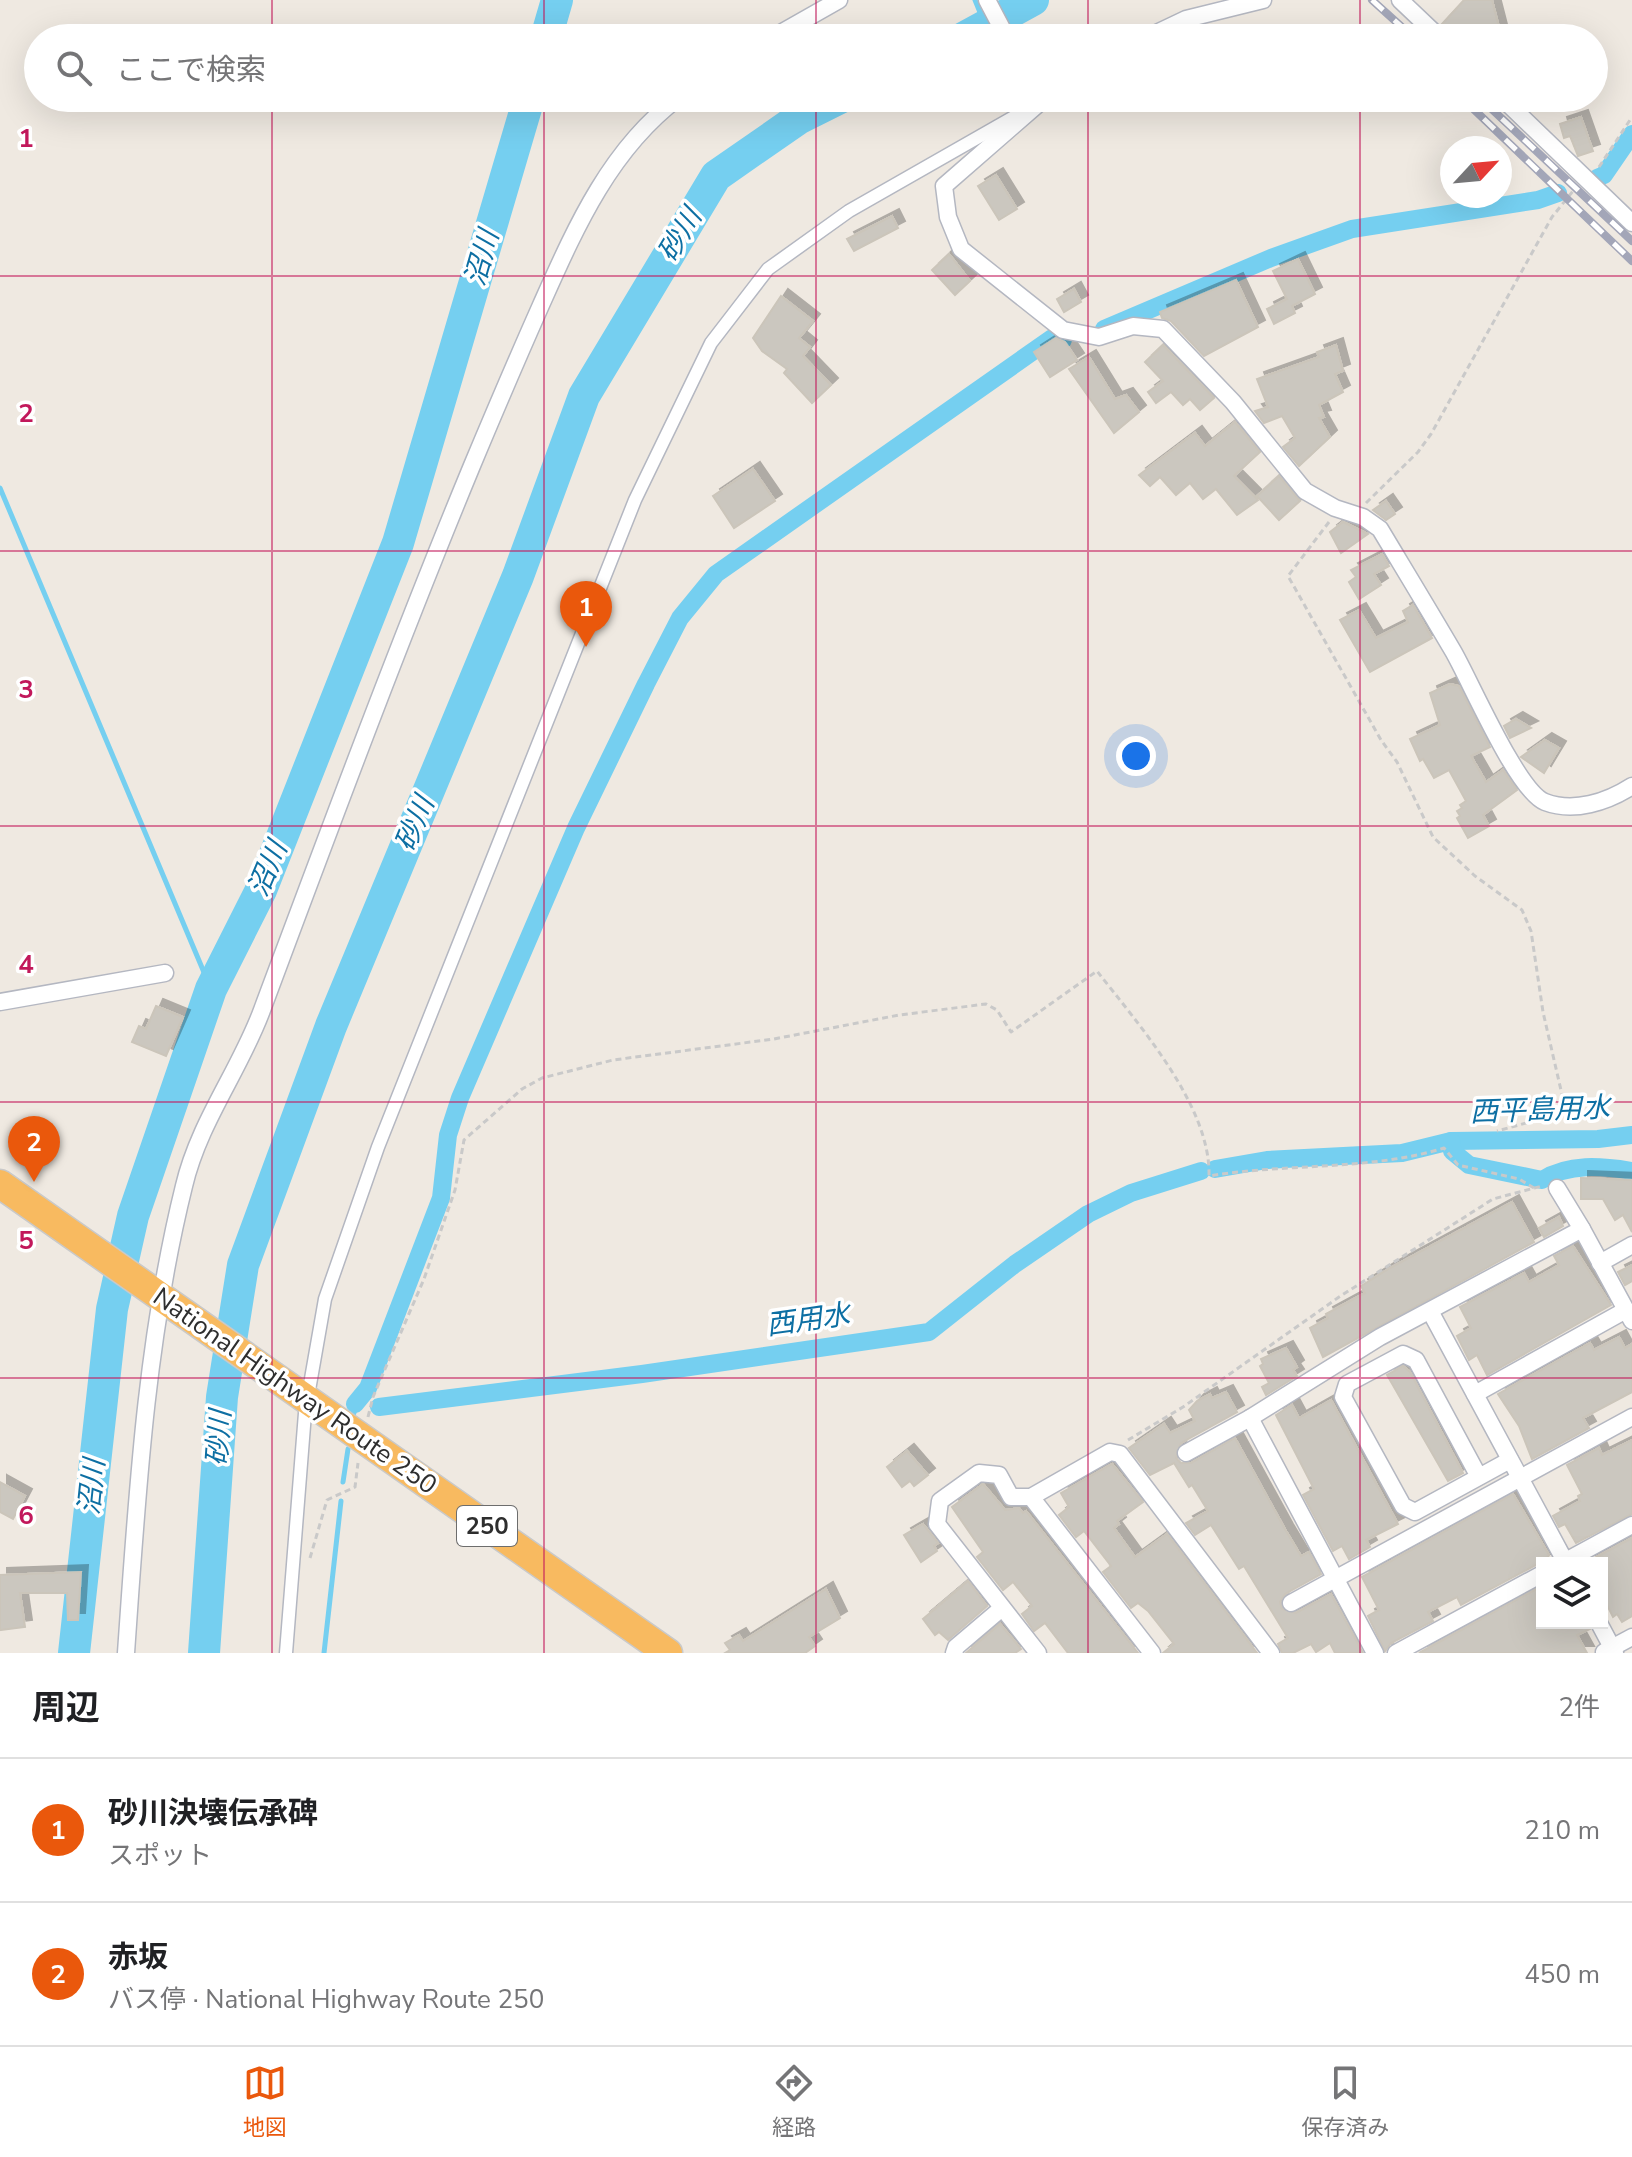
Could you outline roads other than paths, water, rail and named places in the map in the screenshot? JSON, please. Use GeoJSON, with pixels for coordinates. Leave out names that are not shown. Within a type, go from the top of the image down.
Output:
{"type":"FeatureCollection","features":[{"type":"Feature","properties":{"kind":"highway","name":"National Highway Route 250"},"geometry":{"type":"LineString","coordinates":[[0,1184],[668,1653]]}},
{"type":"Feature","properties":{"kind":"street"},"geometry":{"type":"LineString","coordinates":[[797,24],[839,0]]}},
{"type":"Feature","properties":{"kind":"street"},"geometry":{"type":"LineString","coordinates":[[987,0],[1000,24]]}},
{"type":"Feature","properties":{"kind":"street"},"geometry":{"type":"LineString","coordinates":[[1175,24],[1263,0]]}},
{"type":"Feature","properties":{"kind":"street"},"geometry":{"type":"LineString","coordinates":[[1400,0],[1425,24]]}},
{"type":"Feature","properties":{"kind":"street"},"geometry":{"type":"LineString","coordinates":[[126,1653],[142,1428],[157,1295],[184,1182],[211,1110],[259,1019],[416,603],[507,381],[586,206],[632,142],[660,112]]}},
{"type":"Feature","properties":{"kind":"street"},"geometry":{"type":"LineString","coordinates":[[286,1653],[307,1398],[325,1299],[373,1160],[635,500],[711,343],[768,269],[849,211],[1019,112]]}},
{"type":"Feature","properties":{"kind":"street"},"geometry":{"type":"LineString","coordinates":[[1027,112],[944,186],[948,217],[961,249],[1063,330],[1099,337],[1133,326],[1163,329],[1233,402],[1305,491],[1380,529],[1455,654],[1509,759],[1541,801],[1567,807],[1610,800],[1632,786]]}},
{"type":"Feature","properties":{"kind":"street"},"geometry":{"type":"LineString","coordinates":[[1517,112],[1632,223]]}},
{"type":"Feature","properties":{"kind":"street"},"geometry":{"type":"LineString","coordinates":[[0,1002],[165,973]]}},
{"type":"Feature","properties":{"kind":"street"},"geometry":{"type":"LineString","coordinates":[[1475,1394],[1629,1316],[1557,1188]]}},
{"type":"Feature","properties":{"kind":"street"},"geometry":{"type":"LineString","coordinates":[[1186,1453],[1250,1418],[1380,1337],[1582,1229]]}},
{"type":"Feature","properties":{"kind":"street"},"geometry":{"type":"LineString","coordinates":[[1600,1263],[1632,1245]]}},
{"type":"Feature","properties":{"kind":"street"},"geometry":{"type":"LineString","coordinates":[[1430,1311],[1562,1557]]}},
{"type":"Feature","properties":{"kind":"street"},"geometry":{"type":"LineString","coordinates":[[1479,1477],[1416,1360],[1403,1354],[1347,1384],[1343,1397],[1403,1506],[1415,1512],[1479,1477],[1510,1460]]}},
{"type":"Feature","properties":{"kind":"street"},"geometry":{"type":"LineString","coordinates":[[1291,1603],[1632,1417]]}},
{"type":"Feature","properties":{"kind":"street"},"geometry":{"type":"LineString","coordinates":[[1250,1418],[1375,1653]]}},
{"type":"Feature","properties":{"kind":"street"},"geometry":{"type":"LineString","coordinates":[[1038,1653],[937,1524],[940,1501],[979,1473],[999,1475],[1011,1497],[1031,1497],[1110,1452],[1120,1454],[1271,1653]]}},
{"type":"Feature","properties":{"kind":"street"},"geometry":{"type":"LineString","coordinates":[[1031,1497],[1152,1653]]}},
{"type":"Feature","properties":{"kind":"street"},"geometry":{"type":"LineString","coordinates":[[1574,1557],[1632,1525]]}},
{"type":"Feature","properties":{"kind":"street"},"geometry":{"type":"LineString","coordinates":[[1396,1653],[1536,1577]]}},
{"type":"Feature","properties":{"kind":"street"},"geometry":{"type":"LineString","coordinates":[[954,1653],[956,1647],[1002,1608]]}},
{"type":"Feature","properties":{"kind":"street"},"geometry":{"type":"LineString","coordinates":[[1601,1629],[1610,1651],[1632,1637]]}},
{"type":"Feature","properties":{"kind":"waterway","name":"沼川"},"geometry":{"type":"LineString","coordinates":[[550,24],[557,0]]}},
{"type":"Feature","properties":{"kind":"waterway"},"geometry":{"type":"LineString","coordinates":[[975,0],[985,24]]}},
{"type":"Feature","properties":{"kind":"waterway","name":"砂川"},"geometry":{"type":"LineString","coordinates":[[989,24],[1033,0]]}},
{"type":"Feature","properties":{"kind":"waterway","name":"沼川"},"geometry":{"type":"LineString","coordinates":[[74,1653],[112,1309],[133,1216],[211,989],[261,890],[398,543],[525,112]]}},
{"type":"Feature","properties":{"kind":"waterway","name":"砂川"},"geometry":{"type":"LineString","coordinates":[[204,1653],[222,1397],[243,1265],[331,1026],[518,576],[584,396],[716,176],[812,112]]}},
{"type":"Feature","properties":{"kind":"waterway"},"geometry":{"type":"LineString","coordinates":[[1597,178],[1604,175],[1632,134]]}},
{"type":"Feature","properties":{"kind":"waterway"},"geometry":{"type":"LineString","coordinates":[[1104,329],[1271,258],[1352,229],[1538,200],[1558,193]]}},
{"type":"Feature","properties":{"kind":"waterway"},"geometry":{"type":"LineString","coordinates":[[355,1404],[368,1388],[441,1198],[448,1135],[460,1098],[576,828],[680,618],[716,574],[1052,338],[1063,340]]}},
{"type":"Feature","properties":{"kind":"waterway"},"geometry":{"type":"LineString","coordinates":[[0,488],[211,989]]}},
{"type":"Feature","properties":{"kind":"waterway","name":"西平島用水"},"geometry":{"type":"LineString","coordinates":[[1451,1141],[1598,1139],[1632,1135]]}},
{"type":"Feature","properties":{"kind":"waterway","name":"西用水"},"geometry":{"type":"LineString","coordinates":[[1215,1169],[1267,1160],[1402,1153],[1451,1141],[1452,1151],[1469,1165],[1542,1180],[1574,1168],[1632,1171]]}},
{"type":"Feature","properties":{"kind":"waterway","name":"西用水"},"geometry":{"type":"LineString","coordinates":[[379,1407],[642,1374],[929,1332],[1015,1264],[1088,1214],[1131,1193],[1201,1171]]}},
{"type":"Feature","properties":{"kind":"waterway"},"geometry":{"type":"LineString","coordinates":[[354,1413],[355,1404]]}},
{"type":"Feature","properties":{"kind":"waterway"},"geometry":{"type":"LineString","coordinates":[[343,1482],[348,1449]]}},
{"type":"Feature","properties":{"kind":"waterway"},"geometry":{"type":"LineString","coordinates":[[324,1653],[341,1501]]}},
{"type":"Feature","properties":{"kind":"railway"},"geometry":{"type":"LineString","coordinates":[[1372,0],[1399,24]]}},
{"type":"Feature","properties":{"kind":"railway"},"geometry":{"type":"LineString","coordinates":[[1477,112],[1632,261]]}},
{"type":"Feature","properties":{"kind":"railway"},"geometry":{"type":"LineString","coordinates":[[1495,112],[1632,241]]}},
{"type":"Feature","properties":{"kind":"place","name":"砂川決壊伝承碑"},"geometry":{"type":"Point","coordinates":[586,647]}},
{"type":"Feature","properties":{"kind":"place","name":"赤坂"},"geometry":{"type":"Point","coordinates":[34,1182]}}]}
